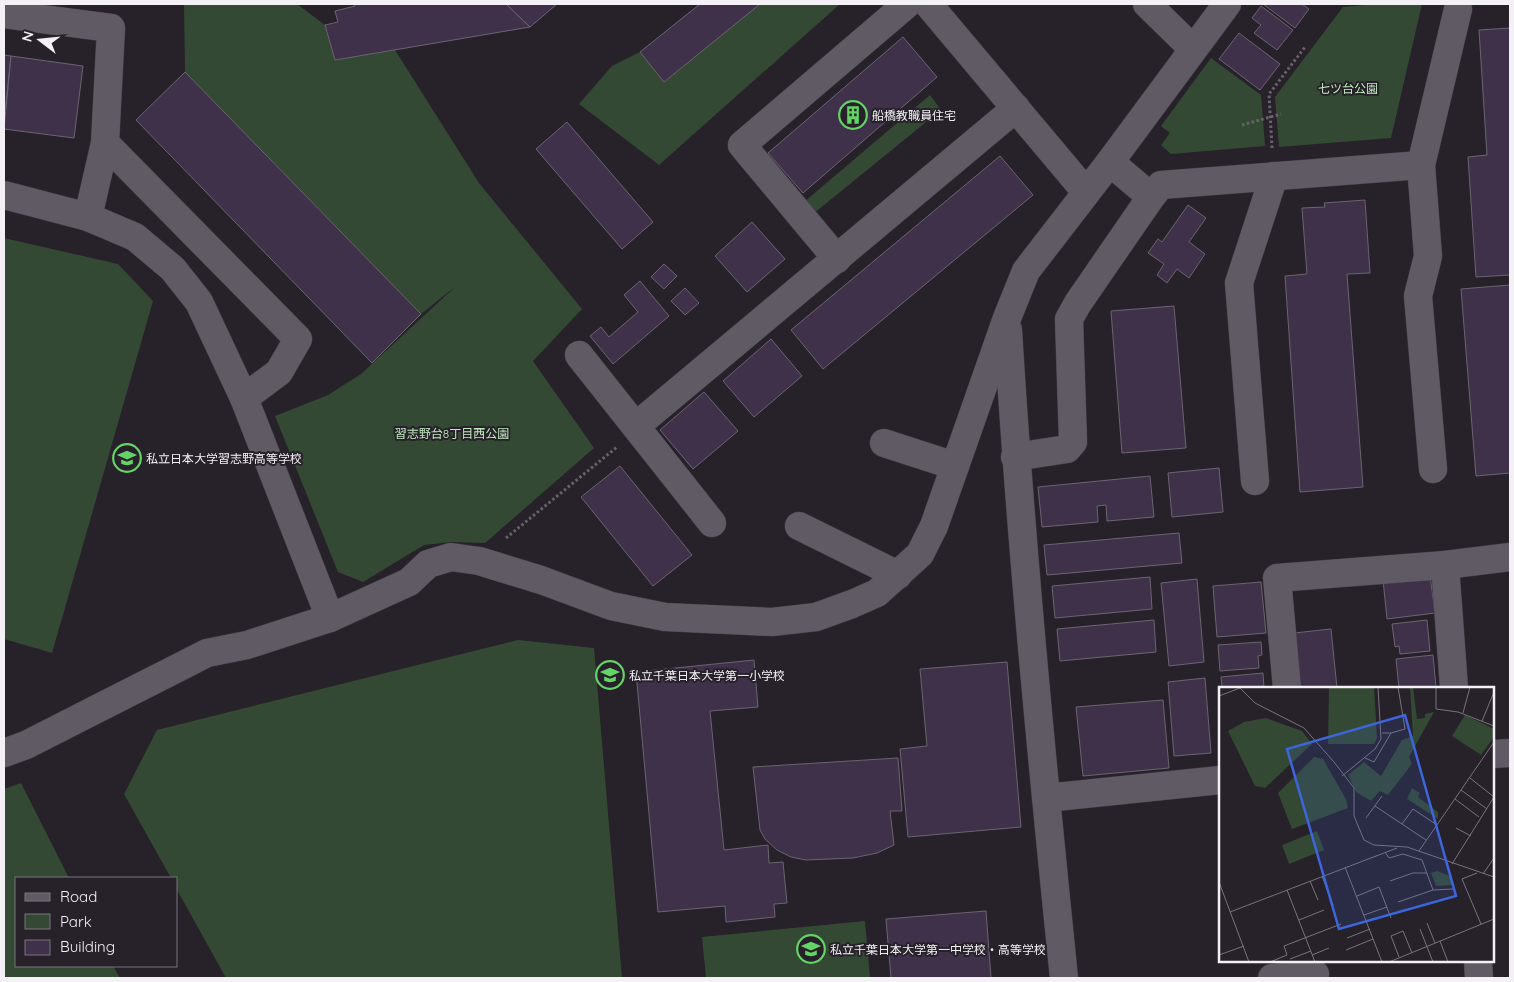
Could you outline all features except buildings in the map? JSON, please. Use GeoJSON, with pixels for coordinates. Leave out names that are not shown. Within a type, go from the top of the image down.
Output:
{"type":"FeatureCollection","features":[{"type":"Feature","properties":{"kind":"street"},"geometry":{"type":"LineString","coordinates":[[837,258],[742,145],[906,4]]}},
{"type":"Feature","properties":{"kind":"street"},"geometry":{"type":"LineString","coordinates":[[928,4],[1086,192]]}},
{"type":"Feature","properties":{"kind":"street"},"geometry":{"type":"LineString","coordinates":[[1146,4],[1193,49]]}},
{"type":"Feature","properties":{"kind":"street"},"geometry":{"type":"LineString","coordinates":[[4,753],[26,745],[207,653],[246,646],[330,618],[409,582],[428,564],[452,557],[479,561],[541,580],[611,606],[665,617],[772,622],[816,617],[877,593],[920,554],[934,526],[1007,318],[1026,271],[1110,162],[1226,4]]}},
{"type":"Feature","properties":{"kind":"street"},"geometry":{"type":"LineString","coordinates":[[1433,469],[1418,296],[1428,256],[1421,165],[1458,9]]}},
{"type":"Feature","properties":{"kind":"street"},"geometry":{"type":"LineString","coordinates":[[4,14],[111,28],[105,143],[88,217]]}},
{"type":"Feature","properties":{"kind":"street"},"geometry":{"type":"LineString","coordinates":[[637,428],[1016,108]]}},
{"type":"Feature","properties":{"kind":"street"},"geometry":{"type":"LineString","coordinates":[[105,143],[298,339],[279,372],[244,398]]}},
{"type":"Feature","properties":{"kind":"street"},"geometry":{"type":"LineString","coordinates":[[1110,162],[1151,197]]}},
{"type":"Feature","properties":{"kind":"street"},"geometry":{"type":"LineString","coordinates":[[1015,457],[1067,450],[1073,442],[1069,319],[1078,303],[1161,185],[1421,165]]}},
{"type":"Feature","properties":{"kind":"street"},"geometry":{"type":"LineString","coordinates":[[1255,481],[1239,283],[1274,176]]}},
{"type":"Feature","properties":{"kind":"street"},"geometry":{"type":"LineString","coordinates":[[4,195],[88,217],[135,237],[173,269],[199,302],[244,398],[330,618]]}},
{"type":"Feature","properties":{"kind":"street"},"geometry":{"type":"LineString","coordinates":[[1007,318],[1015,457],[1064,978]]}},
{"type":"Feature","properties":{"kind":"street"},"geometry":{"type":"LineString","coordinates":[[579,355],[712,523]]}},
{"type":"Feature","properties":{"kind":"street"},"geometry":{"type":"LineString","coordinates":[[884,444],[955,466]]}},
{"type":"Feature","properties":{"kind":"street"},"geometry":{"type":"LineString","coordinates":[[799,526],[898,575]]}},
{"type":"Feature","properties":{"kind":"street"},"geometry":{"type":"LineString","coordinates":[[1286,687],[1277,578],[1445,565],[1510,557]]}},
{"type":"Feature","properties":{"kind":"street"},"geometry":{"type":"LineString","coordinates":[[1445,565],[1454,687]]}},
{"type":"Feature","properties":{"kind":"street"},"geometry":{"type":"LineString","coordinates":[[1494,754],[1510,753]]}},
{"type":"Feature","properties":{"kind":"street"},"geometry":{"type":"LineString","coordinates":[[1046,798],[1219,780]]}},
{"type":"Feature","properties":{"kind":"street"},"geometry":{"type":"LineString","coordinates":[[1478,962],[1479,978]]}},
{"type":"Feature","properties":{"kind":"street"},"geometry":{"type":"LineString","coordinates":[[1272,978],[1315,974]]}},
{"type":"Feature","properties":{"kind":"path"},"geometry":{"type":"LineString","coordinates":[[1274,176],[1269,94],[1305,47]]}},
{"type":"Feature","properties":{"kind":"path"},"geometry":{"type":"LineString","coordinates":[[1242,125],[1281,114]]}},
{"type":"Feature","properties":{"kind":"path"},"geometry":{"type":"LineString","coordinates":[[524,524],[637,428]]}},
{"type":"Feature","properties":{"kind":"green space","name":"習志野台8丁目西公園"},"geometry":{"type":"Polygon","coordinates":[[[184,4],[297,4],[325,25],[335,60],[395,50],[479,183],[582,309],[533,361],[594,448],[485,543],[451,542],[424,545],[363,582],[338,572],[275,416],[328,395],[361,374],[456,286],[421,314],[185,72],[184,4]]]}},
{"type":"Feature","properties":{"kind":"green space"},"geometry":{"type":"Polygon","coordinates":[[[760,4],[840,4],[659,165],[579,104],[612,66],[640,52],[664,82],[760,4]]]}},
{"type":"Feature","properties":{"kind":"green space","name":"七ツ台公園"},"geometry":{"type":"Polygon","coordinates":[[[1375,4],[1422,4],[1391,138],[1279,147],[1275,97],[1343,7],[1375,4]]]}},
{"type":"Feature","properties":{"kind":"green space"},"geometry":{"type":"Polygon","coordinates":[[[1211,58],[1261,95],[1265,146],[1171,154],[1161,145],[1170,133],[1161,126],[1211,58]]]}},
{"type":"Feature","properties":{"kind":"green space"},"geometry":{"type":"Polygon","coordinates":[[[930,95],[941,110],[813,214],[804,202],[930,95]]]}},
{"type":"Feature","properties":{"kind":"green space"},"geometry":{"type":"Polygon","coordinates":[[[4,238],[118,264],[153,301],[52,653],[4,639],[4,238]]]}},
{"type":"Feature","properties":{"kind":"green space"},"geometry":{"type":"Polygon","coordinates":[[[518,640],[594,648],[622,978],[226,978],[178,892],[178,877],[170,877],[124,794],[157,730],[518,640]]]}},
{"type":"Feature","properties":{"kind":"green space"},"geometry":{"type":"Polygon","coordinates":[[[21,783],[68,877],[15,877],[15,967],[114,967],[120,978],[4,978],[4,789],[21,783]]]}},
{"type":"Feature","properties":{"kind":"green space"},"geometry":{"type":"Polygon","coordinates":[[[865,921],[870,978],[706,978],[702,937],[865,921]]]}},
{"type":"Feature","properties":{"kind":"place","name":"船橋教職員住宅"},"geometry":{"type":"Point","coordinates":[853,115]}},
{"type":"Feature","properties":{"kind":"place","name":"私立日本大学習志野高等学校"},"geometry":{"type":"Point","coordinates":[127,458]}},
{"type":"Feature","properties":{"kind":"place","name":"私立千葉日本大学第一小学校"},"geometry":{"type":"Point","coordinates":[610,675]}},
{"type":"Feature","properties":{"kind":"place","name":"私立千葉日本大学第一中学校・高等学校"},"geometry":{"type":"Point","coordinates":[811,949]}}]}
